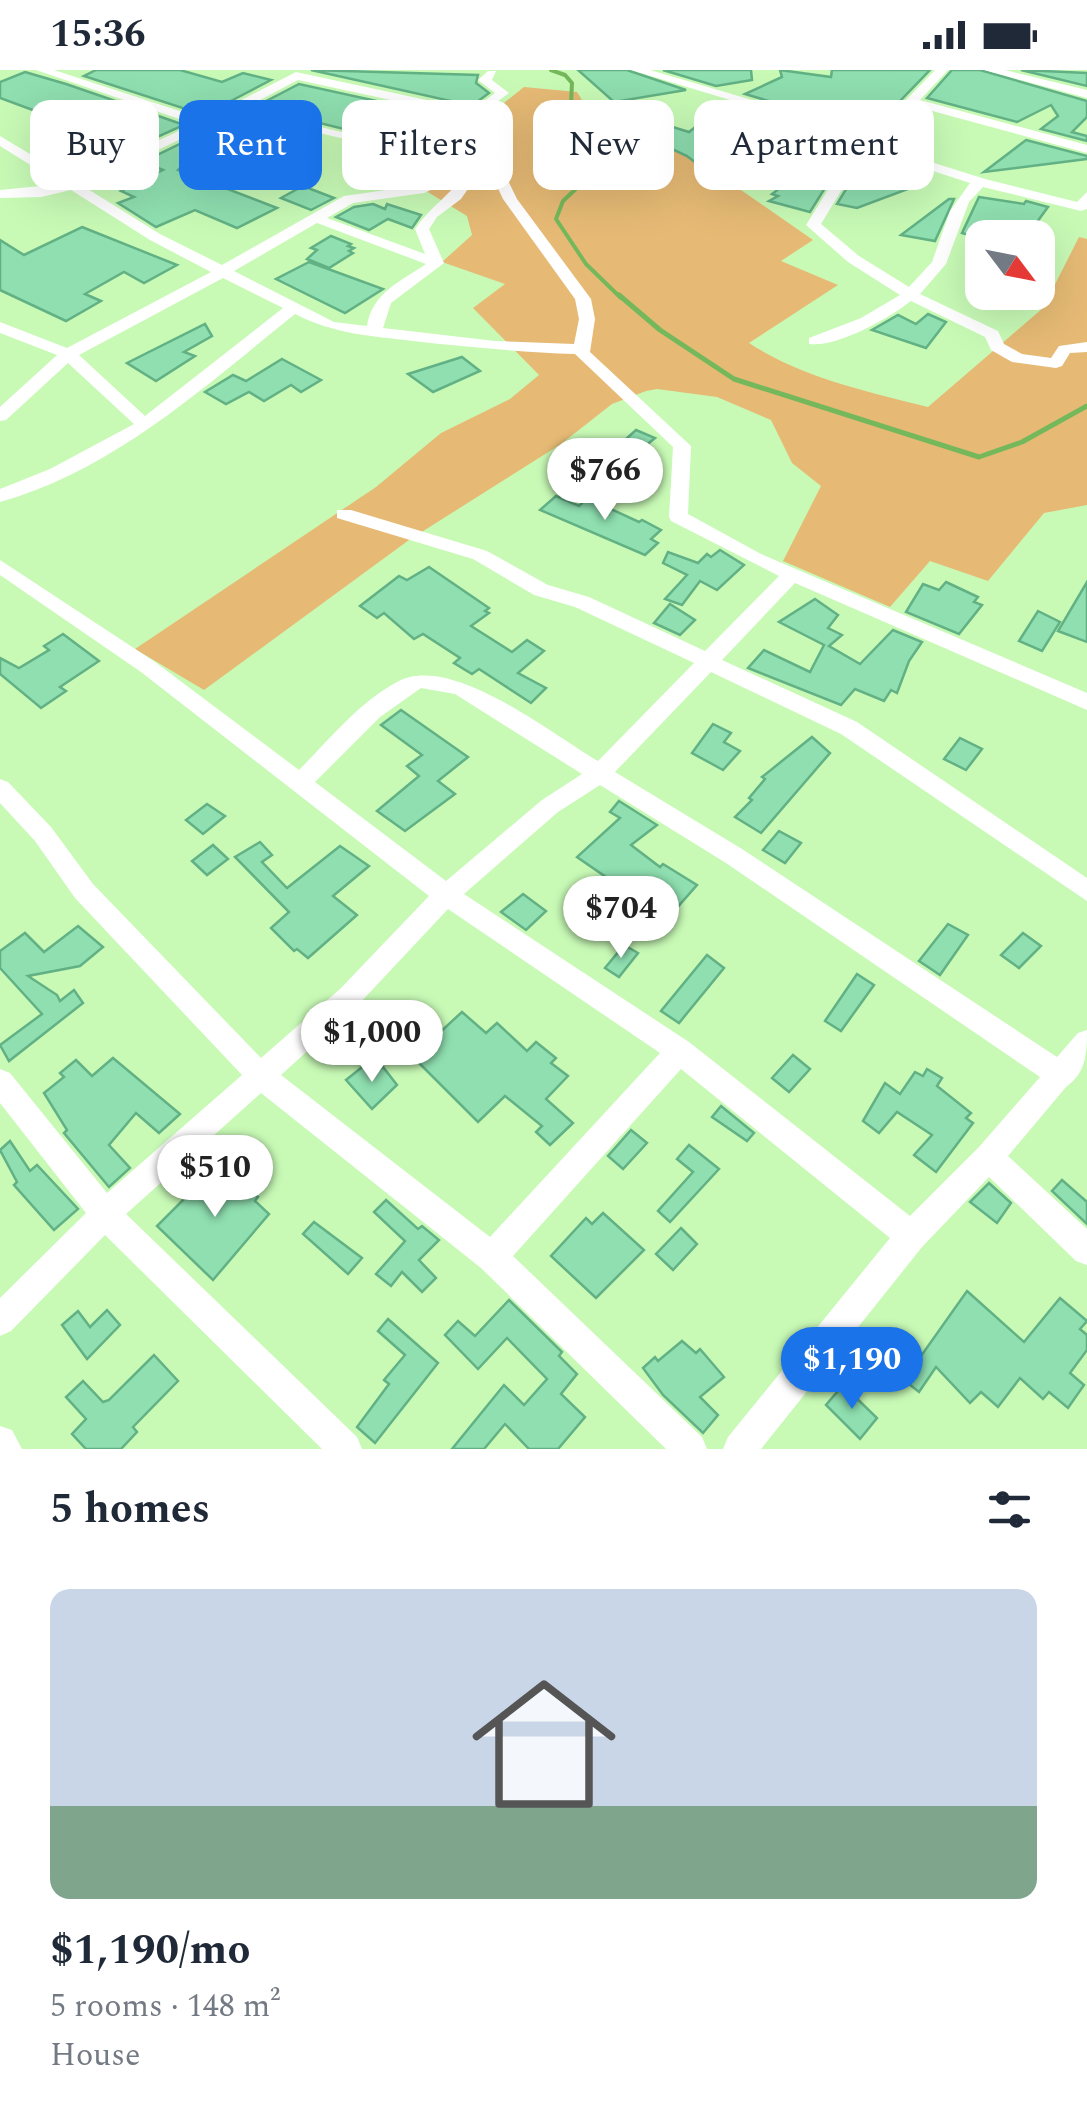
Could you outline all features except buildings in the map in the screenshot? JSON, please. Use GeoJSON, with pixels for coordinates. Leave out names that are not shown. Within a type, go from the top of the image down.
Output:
{"type":"FeatureCollection","features":[{"type":"Feature","properties":{"kind":"street"},"geometry":{"type":"LineString","coordinates":[[42,70],[179,115]]}},
{"type":"Feature","properties":{"kind":"street"},"geometry":{"type":"LineString","coordinates":[[267,70],[408,100]]}},
{"type":"Feature","properties":{"kind":"street"},"geometry":{"type":"LineString","coordinates":[[638,70],[735,100]]}},
{"type":"Feature","properties":{"kind":"street"},"geometry":{"type":"LineString","coordinates":[[912,100],[942,70]]}},
{"type":"Feature","properties":{"kind":"street"},"geometry":{"type":"LineString","coordinates":[[990,70],[1087,94]]}},
{"type":"Feature","properties":{"kind":"street"},"geometry":{"type":"LineString","coordinates":[[492,74],[484,80],[504,93],[494,100]]}},
{"type":"Feature","properties":{"kind":"street"},"geometry":{"type":"LineString","coordinates":[[251,100],[296,76],[345,89]]}},
{"type":"Feature","properties":{"kind":"street"},"geometry":{"type":"LineString","coordinates":[[934,107],[1087,150]]}},
{"type":"Feature","properties":{"kind":"street"},"geometry":{"type":"LineString","coordinates":[[0,140],[30,159]]}},
{"type":"Feature","properties":{"kind":"street"},"geometry":{"type":"LineString","coordinates":[[934,165],[980,182],[1085,205]]}},
{"type":"Feature","properties":{"kind":"street"},"geometry":{"type":"LineString","coordinates":[[815,341],[865,323],[911,294],[940,262],[960,200],[980,182]]}},
{"type":"Feature","properties":{"kind":"street"},"geometry":{"type":"LineString","coordinates":[[0,194],[54,190]]}},
{"type":"Feature","properties":{"kind":"street"},"geometry":{"type":"LineString","coordinates":[[78,190],[222,274],[330,326],[375,334],[580,350],[682,446],[678,517],[792,575],[1087,702]]}},
{"type":"Feature","properties":{"kind":"street"},"geometry":{"type":"LineString","coordinates":[[0,416],[68,354],[222,274],[349,199],[416,190]]}},
{"type":"Feature","properties":{"kind":"street"},"geometry":{"type":"LineString","coordinates":[[437,263],[422,229],[432,214],[460,190]]}},
{"type":"Feature","properties":{"kind":"street"},"geometry":{"type":"LineString","coordinates":[[504,190],[583,299],[587,319],[580,350]]}},
{"type":"Feature","properties":{"kind":"street"},"geometry":{"type":"LineString","coordinates":[[835,190],[813,225],[840,252],[911,294],[992,334],[996,347],[1018,359],[1056,363],[1064,349],[1087,347]]}},
{"type":"Feature","properties":{"kind":"street"},"geometry":{"type":"LineString","coordinates":[[315,218],[437,263]]}},
{"type":"Feature","properties":{"kind":"street"},"geometry":{"type":"LineString","coordinates":[[375,334],[374,311],[381,301],[437,263]]}},
{"type":"Feature","properties":{"kind":"street"},"geometry":{"type":"LineString","coordinates":[[0,496],[56,473],[145,425],[292,309]]}},
{"type":"Feature","properties":{"kind":"street"},"geometry":{"type":"LineString","coordinates":[[0,328],[68,354],[145,425]]}},
{"type":"Feature","properties":{"kind":"street"},"geometry":{"type":"LineString","coordinates":[[344,514],[480,555],[541,590],[582,602],[849,728],[1087,891]]}},
{"type":"Feature","properties":{"kind":"street"},"geometry":{"type":"LineString","coordinates":[[0,566],[148,667],[446,895],[680,1051],[911,1236]]}},
{"type":"Feature","properties":{"kind":"street"},"geometry":{"type":"LineString","coordinates":[[0,1320],[105,1214],[350,997],[446,895],[550,806],[598,775],[792,575]]}},
{"type":"Feature","properties":{"kind":"street"},"geometry":{"type":"LineString","coordinates":[[300,783],[394,694],[415,682],[435,681],[462,689],[734,856],[1062,1076]]}},
{"type":"Feature","properties":{"kind":"street"},"geometry":{"type":"LineString","coordinates":[[0,788],[43,834],[84,890],[260,1075],[492,1257],[690,1449]]}},
{"type":"Feature","properties":{"kind":"street"},"geometry":{"type":"LineString","coordinates":[[740,1449],[911,1236],[1062,1076],[1087,1042]]}},
{"type":"Feature","properties":{"kind":"street"},"geometry":{"type":"LineString","coordinates":[[492,1257],[680,1051]]}},
{"type":"Feature","properties":{"kind":"street"},"geometry":{"type":"LineString","coordinates":[[0,1082],[105,1214],[345,1449]]}},
{"type":"Feature","properties":{"kind":"street"},"geometry":{"type":"LineString","coordinates":[[988,1157],[1087,1250]]}},
{"type":"Feature","properties":{"kind":"street"},"geometry":{"type":"LineString","coordinates":[[0,1442],[5,1449]]}},
{"type":"Feature","properties":{"kind":"shaded area"},"geometry":{"type":"Polygon","coordinates":[[[524,87],[577,92],[582,100],[533,100],[533,190],[674,190],[674,150],[694,158],[694,190],[741,190],[813,240],[781,261],[838,285],[749,343],[813,374],[928,407],[1041,310],[1055,310],[1055,284],[1079,237],[1087,239],[1087,505],[1044,513],[988,581],[930,561],[890,607],[783,561],[821,486],[792,463],[771,420],[717,397],[657,389],[612,404],[561,444],[409,540],[204,690],[135,649],[376,487],[441,433],[510,399],[539,375],[473,308],[505,284],[442,262],[472,235],[467,216],[425,190],[513,190],[513,100],[508,100],[524,87]]]}},
{"type":"Feature","properties":{"kind":"waterway"},"geometry":{"type":"LineString","coordinates":[[551,70],[565,75],[572,83],[570,124],[596,170],[563,201],[556,219],[586,264],[621,298]]}},
{"type":"Feature","properties":{"kind":"waterway"},"geometry":{"type":"LineString","coordinates":[[619,295],[660,330],[734,379],[979,457],[1022,442],[1087,406]]}}]}
